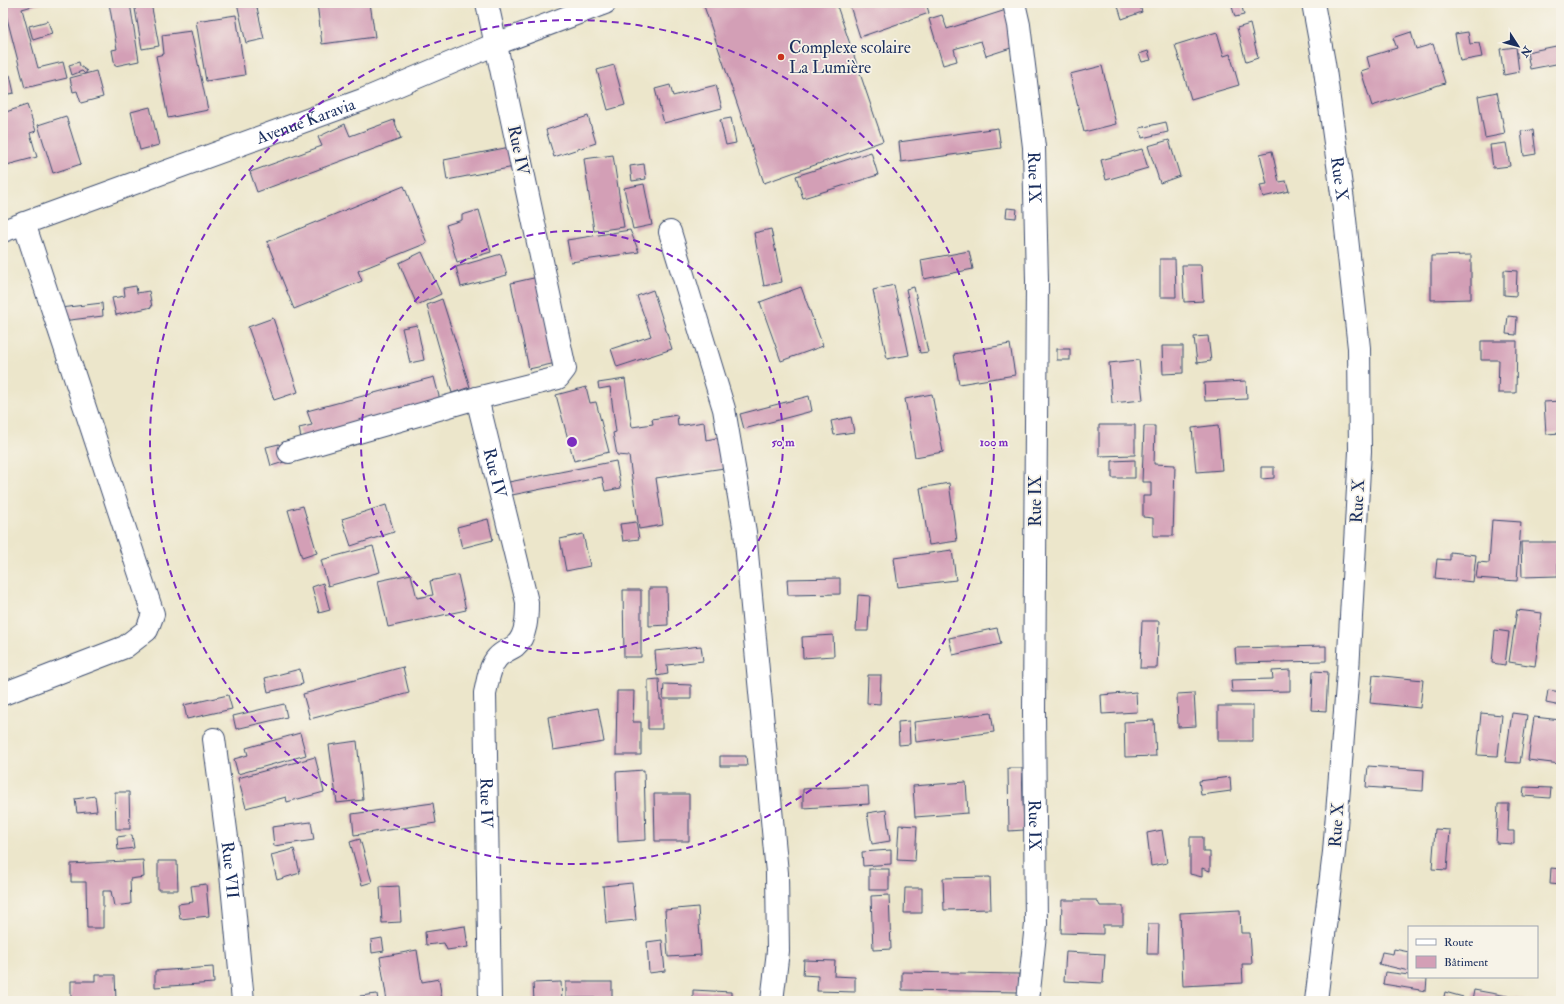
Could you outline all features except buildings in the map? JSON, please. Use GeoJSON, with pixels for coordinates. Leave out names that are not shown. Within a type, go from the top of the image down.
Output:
{"type":"FeatureCollection","features":[{"type":"Feature","properties":{"kind":"street","name":"Rue IV"},"geometry":{"type":"LineString","coordinates":[[487,3],[565,369],[558,378],[477,398],[526,602],[525,627],[521,637],[516,645],[497,658],[489,673],[485,693],[490,1001]]}},
{"type":"Feature","properties":{"kind":"street","name":"Avenue Karavia"},"geometry":{"type":"LineString","coordinates":[[3,231],[365,99],[496,44],[605,3]]}},
{"type":"Feature","properties":{"kind":"street","name":"Rue IX"},"geometry":{"type":"LineString","coordinates":[[1014,3],[1019,25],[1034,147],[1037,282],[1034,703],[1036,924],[1028,1001]]}},
{"type":"Feature","properties":{"kind":"street","name":"Rue X"},"geometry":{"type":"LineString","coordinates":[[1313,3],[1324,63],[1342,194],[1359,348],[1360,451],[1348,672],[1334,852],[1316,1001]]}},
{"type":"Feature","properties":{"kind":"street"},"geometry":{"type":"LineString","coordinates":[[3,694],[125,647],[147,630],[153,614],[24,223]]}},
{"type":"Feature","properties":{"kind":"street"},"geometry":{"type":"LineString","coordinates":[[670,232],[724,409],[745,532],[778,873],[778,951],[772,1001]]}},
{"type":"Feature","properties":{"kind":"street"},"geometry":{"type":"LineString","coordinates":[[289,452],[477,398]]}},
{"type":"Feature","properties":{"kind":"street","name":"Rue VII"},"geometry":{"type":"LineString","coordinates":[[214,739],[229,853],[243,1001]]}},
{"type":"Feature","properties":{"kind":"place","name":"Complexe scolaire La Lumière"},"geometry":{"type":"Point","coordinates":[781,57]}}]}
